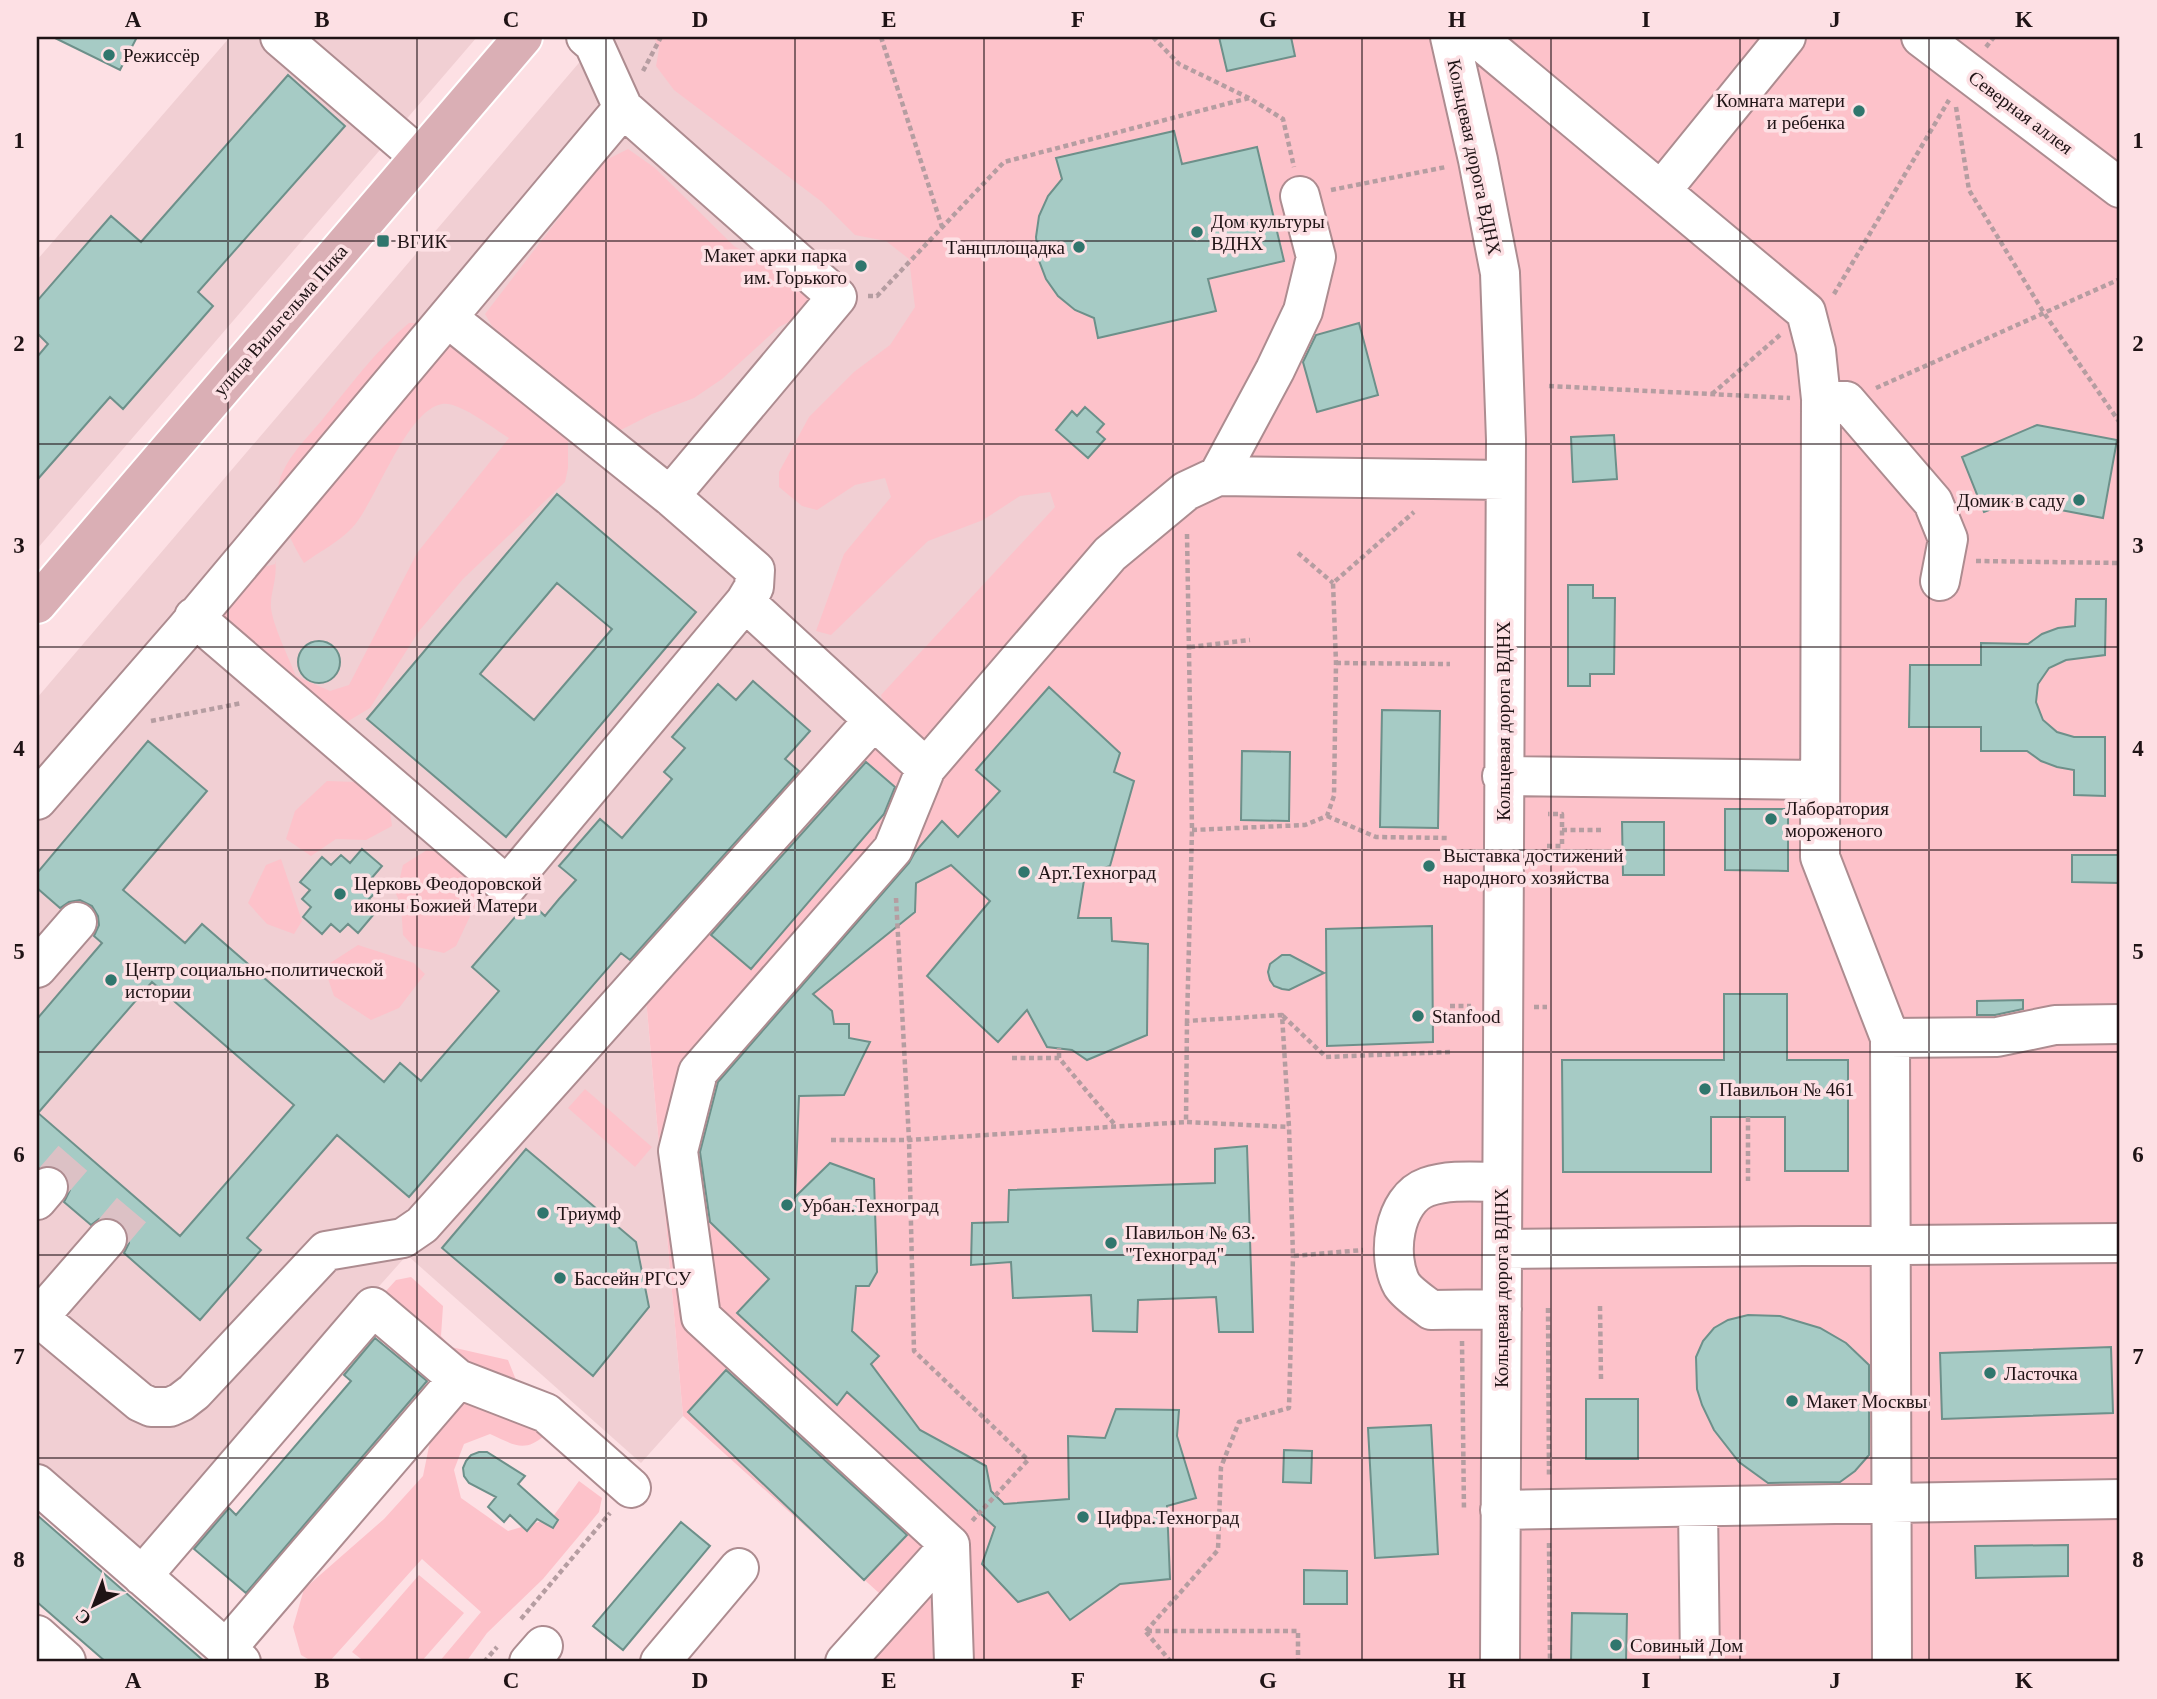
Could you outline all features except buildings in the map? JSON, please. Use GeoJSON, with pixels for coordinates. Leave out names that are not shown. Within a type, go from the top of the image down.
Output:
{"type":"FeatureCollection","features":[{"type":"Feature","properties":{"kind":"main road","name":"улица Вильгельма Пика"},"geometry":{"type":"LineString","coordinates":[[37,604],[523,37]]}},
{"type":"Feature","properties":{"kind":"street"},"geometry":{"type":"LineString","coordinates":[[280,37],[420,156]]}},
{"type":"Feature","properties":{"kind":"street"},"geometry":{"type":"LineString","coordinates":[[586,37],[594,44],[623,108],[837,297],[670,496]]}},
{"type":"Feature","properties":{"kind":"street","name":"Кольцевая дорога ВДНХ"},"geometry":{"type":"LineString","coordinates":[[1450,37],[1500,273],[1506,440],[1502,776],[1502,1309],[1482,1512],[1500,1662]]}},
{"type":"Feature","properties":{"kind":"street"},"geometry":{"type":"LineString","coordinates":[[1476,37],[1806,312],[1816,351],[1834,400],[1819,780],[1821,857],[1889,1038],[1892,1662]]}},
{"type":"Feature","properties":{"kind":"street"},"geometry":{"type":"LineString","coordinates":[[1661,191],[1786,37]]}},
{"type":"Feature","properties":{"kind":"street","name":"Северная аллея"},"geometry":{"type":"LineString","coordinates":[[1921,37],[1962,87],[2120,188]]}},
{"type":"Feature","properties":{"kind":"street"},"geometry":{"type":"LineString","coordinates":[[37,800],[448,318],[623,108]]}},
{"type":"Feature","properties":{"kind":"street"},"geometry":{"type":"LineString","coordinates":[[954,1662],[950,1545],[701,1317],[678,1152],[698,1072],[893,849],[926,768],[1110,554],[1202,484],[1275,370],[1303,311],[1316,257],[1300,196]]}},
{"type":"Feature","properties":{"kind":"street"},"geometry":{"type":"LineString","coordinates":[[194,617],[507,886],[745,602],[754,587],[755,570],[670,496],[448,318]]}},
{"type":"Feature","properties":{"kind":"street"},"geometry":{"type":"LineString","coordinates":[[1834,400],[1933,502],[1948,539],[1942,571]]}},
{"type":"Feature","properties":{"kind":"street"},"geometry":{"type":"LineString","coordinates":[[1202,484],[1505,480]]}},
{"type":"Feature","properties":{"kind":"street"},"geometry":{"type":"LineString","coordinates":[[745,602],[926,768]]}},
{"type":"Feature","properties":{"kind":"street"},"geometry":{"type":"LineString","coordinates":[[107,1239],[38,1316],[140,1402],[162,1408],[181,1402],[194,1392],[326,1251],[403,1238],[422,1225],[873,721]]}},
{"type":"Feature","properties":{"kind":"street"},"geometry":{"type":"LineString","coordinates":[[1502,776],[1819,780]]}},
{"type":"Feature","properties":{"kind":"street"},"geometry":{"type":"LineString","coordinates":[[37,968],[77,922]]}},
{"type":"Feature","properties":{"kind":"street"},"geometry":{"type":"LineString","coordinates":[[1889,1038],[1997,1037],[2055,1025],[2120,1024]]}},
{"type":"Feature","properties":{"kind":"street"},"geometry":{"type":"LineString","coordinates":[[1502,1182],[1451,1182],[1424,1188],[1402,1208],[1391,1247],[1403,1286],[1431,1310],[1502,1309]]}},
{"type":"Feature","properties":{"kind":"street"},"geometry":{"type":"LineString","coordinates":[[1502,1249],[2120,1244]]}},
{"type":"Feature","properties":{"kind":"street"},"geometry":{"type":"LineString","coordinates":[[142,1576],[373,1307],[458,1379],[546,1413],[631,1488]]}},
{"type":"Feature","properties":{"kind":"street"},"geometry":{"type":"LineString","coordinates":[[37,1484],[237,1659],[458,1379]]}},
{"type":"Feature","properties":{"kind":"street"},"geometry":{"type":"LineString","coordinates":[[1482,1512],[2120,1499]]}},
{"type":"Feature","properties":{"kind":"street"},"geometry":{"type":"LineString","coordinates":[[1698,1507],[1700,1662]]}},
{"type":"Feature","properties":{"kind":"street"},"geometry":{"type":"LineString","coordinates":[[845,1662],[950,1545]]}},
{"type":"Feature","properties":{"kind":"street"},"geometry":{"type":"LineString","coordinates":[[660,1662],[739,1568]]}},
{"type":"Feature","properties":{"kind":"street"},"geometry":{"type":"LineString","coordinates":[[37,1635],[66,1661],[64,1662]]}},
{"type":"Feature","properties":{"kind":"path"},"geometry":{"type":"LineString","coordinates":[[881,37],[942,227]]}},
{"type":"Feature","properties":{"kind":"path"},"geometry":{"type":"LineString","coordinates":[[1153,37],[1179,64],[1249,98],[1283,119],[1300,196],[1478,160]]}},
{"type":"Feature","properties":{"kind":"path"},"geometry":{"type":"LineString","coordinates":[[1712,394],[1806,312],[1831,298],[1951,97],[1962,87]]}},
{"type":"Feature","properties":{"kind":"path"},"geometry":{"type":"LineString","coordinates":[[1962,87],[1969,190],[2044,313],[2120,423]]}},
{"type":"Feature","properties":{"kind":"path"},"geometry":{"type":"LineString","coordinates":[[837,297],[877,296],[1004,162],[1249,98]]}},
{"type":"Feature","properties":{"kind":"path"},"geometry":{"type":"LineString","coordinates":[[1549,386],[1834,400],[2120,279]]}},
{"type":"Feature","properties":{"kind":"path"},"geometry":{"type":"LineString","coordinates":[[1333,583],[1452,480]]}},
{"type":"Feature","properties":{"kind":"path"},"geometry":{"type":"LineString","coordinates":[[1186,1122],[1192,830],[1190,648],[1202,484]]}},
{"type":"Feature","properties":{"kind":"path"},"geometry":{"type":"LineString","coordinates":[[1298,553],[1333,583],[1336,663],[1334,796],[1327,816]]}},
{"type":"Feature","properties":{"kind":"path"},"geometry":{"type":"LineString","coordinates":[[1942,571],[2120,563]]}},
{"type":"Feature","properties":{"kind":"path"},"geometry":{"type":"LineString","coordinates":[[1190,648],[1250,640]]}},
{"type":"Feature","properties":{"kind":"path"},"geometry":{"type":"LineString","coordinates":[[1336,663],[1450,664]]}},
{"type":"Feature","properties":{"kind":"path"},"geometry":{"type":"LineString","coordinates":[[149,721],[285,695]]}},
{"type":"Feature","properties":{"kind":"path"},"geometry":{"type":"LineString","coordinates":[[1548,814],[1562,814],[1562,846],[1548,846]]}},
{"type":"Feature","properties":{"kind":"path"},"geometry":{"type":"LineString","coordinates":[[1192,830],[1305,825],[1327,816],[1376,837],[1450,838]]}},
{"type":"Feature","properties":{"kind":"path"},"geometry":{"type":"LineString","coordinates":[[1562,830],[1601,830]]}},
{"type":"Feature","properties":{"kind":"path"},"geometry":{"type":"LineString","coordinates":[[893,849],[909,1140],[914,1351],[1028,1460],[950,1545]]}},
{"type":"Feature","properties":{"kind":"path"},"geometry":{"type":"LineString","coordinates":[[1450,1006],[1482,1007]]}},
{"type":"Feature","properties":{"kind":"path"},"geometry":{"type":"LineString","coordinates":[[1187,1021],[1282,1015],[1326,1057],[1450,1052]]}},
{"type":"Feature","properties":{"kind":"path"},"geometry":{"type":"LineString","coordinates":[[1146,1631],[1217,1550],[1221,1467],[1240,1422],[1289,1408],[1293,1256],[1282,1015]]}},
{"type":"Feature","properties":{"kind":"path"},"geometry":{"type":"LineString","coordinates":[[1059,1048],[1059,1058],[1116,1127]]}},
{"type":"Feature","properties":{"kind":"path"},"geometry":{"type":"LineString","coordinates":[[1012,1058],[1059,1058]]}},
{"type":"Feature","properties":{"kind":"path"},"geometry":{"type":"LineString","coordinates":[[1748,1117],[1748,1181]]}},
{"type":"Feature","properties":{"kind":"path"},"geometry":{"type":"LineString","coordinates":[[831,1140],[909,1140],[1186,1122],[1289,1127]]}},
{"type":"Feature","properties":{"kind":"path"},"geometry":{"type":"LineString","coordinates":[[1293,1256],[1391,1247]]}},
{"type":"Feature","properties":{"kind":"path"},"geometry":{"type":"LineString","coordinates":[[1600,1306],[1601,1378]]}},
{"type":"Feature","properties":{"kind":"path"},"geometry":{"type":"LineString","coordinates":[[1462,1310],[1482,1512]]}},
{"type":"Feature","properties":{"kind":"path"},"geometry":{"type":"LineString","coordinates":[[484,1662],[523,1643],[631,1488]]}},
{"type":"Feature","properties":{"kind":"path"},"geometry":{"type":"LineString","coordinates":[[1146,1631],[1298,1630],[1298,1662]]}},
{"type":"Feature","properties":{"kind":"path"},"geometry":{"type":"LineString","coordinates":[[1146,1631],[1171,1662]]}},
{"type":"Feature","properties":{"kind":"shaded area"},"geometry":{"type":"Polygon","coordinates":[[[230,37],[477,37],[37,549],[37,260],[230,37]]]}},
{"type":"Feature","properties":{"kind":"shaded area"},"geometry":{"type":"Polygon","coordinates":[[[601,37],[683,37],[1129,428],[644,976],[683,1416],[641,1463],[407,1255],[137,1557],[37,1470],[37,698],[601,37]]]}},
{"type":"Feature","properties":{"kind":"shaded area","name":"Выставка достижений народного хозяйства"},"geometry":{"type":"Polygon","coordinates":[[[654,37],[2120,37],[2120,1662],[834,1662],[889,1602],[683,1416],[644,976],[885,710],[881,695],[1055,507],[1050,492],[1020,496],[983,520],[928,541],[831,635],[816,631],[844,554],[891,497],[885,478],[855,485],[817,510],[802,506],[779,487],[779,472],[809,417],[854,372],[890,345],[915,307],[909,259],[886,241],[855,235],[822,202],[674,90],[656,66],[659,49],[654,37]]]}},
{"type":"Feature","properties":{"kind":"shaded area"},"geometry":{"type":"Polygon","coordinates":[[[628,149],[655,168],[734,246],[773,269],[809,298],[805,314],[779,327],[722,379],[694,398],[652,414],[617,432],[492,326],[485,314],[602,162],[628,149]]]}},
{"type":"Feature","properties":{"kind":"shaded area"},"geometry":{"type":"Polygon","coordinates":[[[409,323],[424,323],[568,436],[568,468],[565,482],[463,579],[419,631],[370,708],[345,723],[222,617],[217,605],[246,572],[275,564],[275,559],[276,573],[272,615],[296,676],[330,691],[349,685],[417,553],[509,438],[458,407],[442,404],[429,410],[404,439],[352,528],[304,563],[281,513],[278,492],[282,473],[298,449],[363,369],[409,323]]]}},
{"type":"Feature","properties":{"kind":"shaded area"},"geometry":{"type":"Polygon","coordinates":[[[327,781],[356,782],[390,811],[392,826],[366,840],[336,839],[311,856],[286,839],[295,811],[327,781]]]}},
{"type":"Feature","properties":{"kind":"shaded area"},"geometry":{"type":"Polygon","coordinates":[[[427,850],[443,853],[481,893],[456,946],[444,953],[413,946],[403,935],[401,905],[396,894],[403,865],[427,850]]]}},
{"type":"Feature","properties":{"kind":"shaded area"},"geometry":{"type":"Polygon","coordinates":[[[281,859],[302,921],[294,934],[267,924],[248,903],[266,865],[281,859]]]}},
{"type":"Feature","properties":{"kind":"shaded area"},"geometry":{"type":"Polygon","coordinates":[[[358,945],[414,963],[425,974],[399,1008],[371,1020],[334,996],[324,967],[358,945]]]}},
{"type":"Feature","properties":{"kind":"shaded area"},"geometry":{"type":"Polygon","coordinates":[[[585,1089],[652,1147],[635,1167],[568,1108],[585,1089]]]}},
{"type":"Feature","properties":{"kind":"shaded area"},"geometry":{"type":"Polygon","coordinates":[[[411,1277],[443,1306],[441,1336],[451,1347],[508,1360],[524,1400],[545,1435],[524,1446],[512,1444],[490,1434],[464,1444],[454,1470],[461,1498],[508,1531],[552,1518],[579,1481],[602,1498],[599,1512],[543,1579],[487,1633],[466,1662],[439,1662],[481,1612],[422,1559],[329,1662],[313,1662],[301,1655],[293,1627],[304,1589],[384,1519],[423,1476],[442,1382],[376,1302],[396,1280],[411,1277]]]}},
{"type":"Feature","properties":{"kind":"shaded area"},"geometry":{"type":"Polygon","coordinates":[[[419,1575],[464,1613],[421,1662],[365,1662],[352,1652],[419,1575]]]}},
{"type":"Feature","properties":{"kind":"tunnel"},"geometry":{"type":"LineString","coordinates":[[48,1187],[80,1150]]}},
{"type":"Feature","properties":{"kind":"tunnel"},"geometry":{"type":"LineString","coordinates":[[107,1239],[139,1201]]}},
{"type":"Feature","properties":{"kind":"place","name":"Режиссёр"},"geometry":{"type":"Point","coordinates":[109,55]}},
{"type":"Feature","properties":{"kind":"place","name":"Комната матери и ребенка"},"geometry":{"type":"Point","coordinates":[1859,111]}},
{"type":"Feature","properties":{"kind":"place","name":"Дом культуры ВДНХ"},"geometry":{"type":"Point","coordinates":[1197,232]}},
{"type":"Feature","properties":{"kind":"place","name":"ВГИК"},"geometry":{"type":"Point","coordinates":[383,241]}},
{"type":"Feature","properties":{"kind":"place","name":"Танцплощадка"},"geometry":{"type":"Point","coordinates":[1079,247]}},
{"type":"Feature","properties":{"kind":"place","name":"Макет арки парка им. Горького"},"geometry":{"type":"Point","coordinates":[861,266]}},
{"type":"Feature","properties":{"kind":"place","name":"Домик в саду"},"geometry":{"type":"Point","coordinates":[2079,500]}},
{"type":"Feature","properties":{"kind":"place","name":"Лаборатория мороженого"},"geometry":{"type":"Point","coordinates":[1771,819]}},
{"type":"Feature","properties":{"kind":"place","name":"Выставка достижений народного хозяйства"},"geometry":{"type":"Point","coordinates":[1429,866]}},
{"type":"Feature","properties":{"kind":"place","name":"Арт.Техноград"},"geometry":{"type":"Point","coordinates":[1024,872]}},
{"type":"Feature","properties":{"kind":"place","name":"Церковь Феодоровской иконы Божией Матери"},"geometry":{"type":"Point","coordinates":[340,894]}},
{"type":"Feature","properties":{"kind":"place","name":"Центр социально-политической истории"},"geometry":{"type":"Point","coordinates":[111,980]}},
{"type":"Feature","properties":{"kind":"place","name":"Stanfood"},"geometry":{"type":"Point","coordinates":[1418,1016]}},
{"type":"Feature","properties":{"kind":"place","name":"Павильон № 461"},"geometry":{"type":"Point","coordinates":[1705,1089]}},
{"type":"Feature","properties":{"kind":"place","name":"Урбан.Техноград"},"geometry":{"type":"Point","coordinates":[787,1205]}},
{"type":"Feature","properties":{"kind":"place","name":"Триумф"},"geometry":{"type":"Point","coordinates":[543,1213]}},
{"type":"Feature","properties":{"kind":"place","name":"Павильон № 63. \"Техноград\""},"geometry":{"type":"Point","coordinates":[1111,1243]}},
{"type":"Feature","properties":{"kind":"place","name":"Бассейн РГСУ"},"geometry":{"type":"Point","coordinates":[560,1278]}},
{"type":"Feature","properties":{"kind":"place","name":"Ласточка"},"geometry":{"type":"Point","coordinates":[1990,1373]}},
{"type":"Feature","properties":{"kind":"place","name":"Макет Москвы"},"geometry":{"type":"Point","coordinates":[1792,1401]}},
{"type":"Feature","properties":{"kind":"place","name":"Цифра.Техноград"},"geometry":{"type":"Point","coordinates":[1083,1517]}},
{"type":"Feature","properties":{"kind":"place","name":"Совиный Дом"},"geometry":{"type":"Point","coordinates":[1616,1645]}}]}
